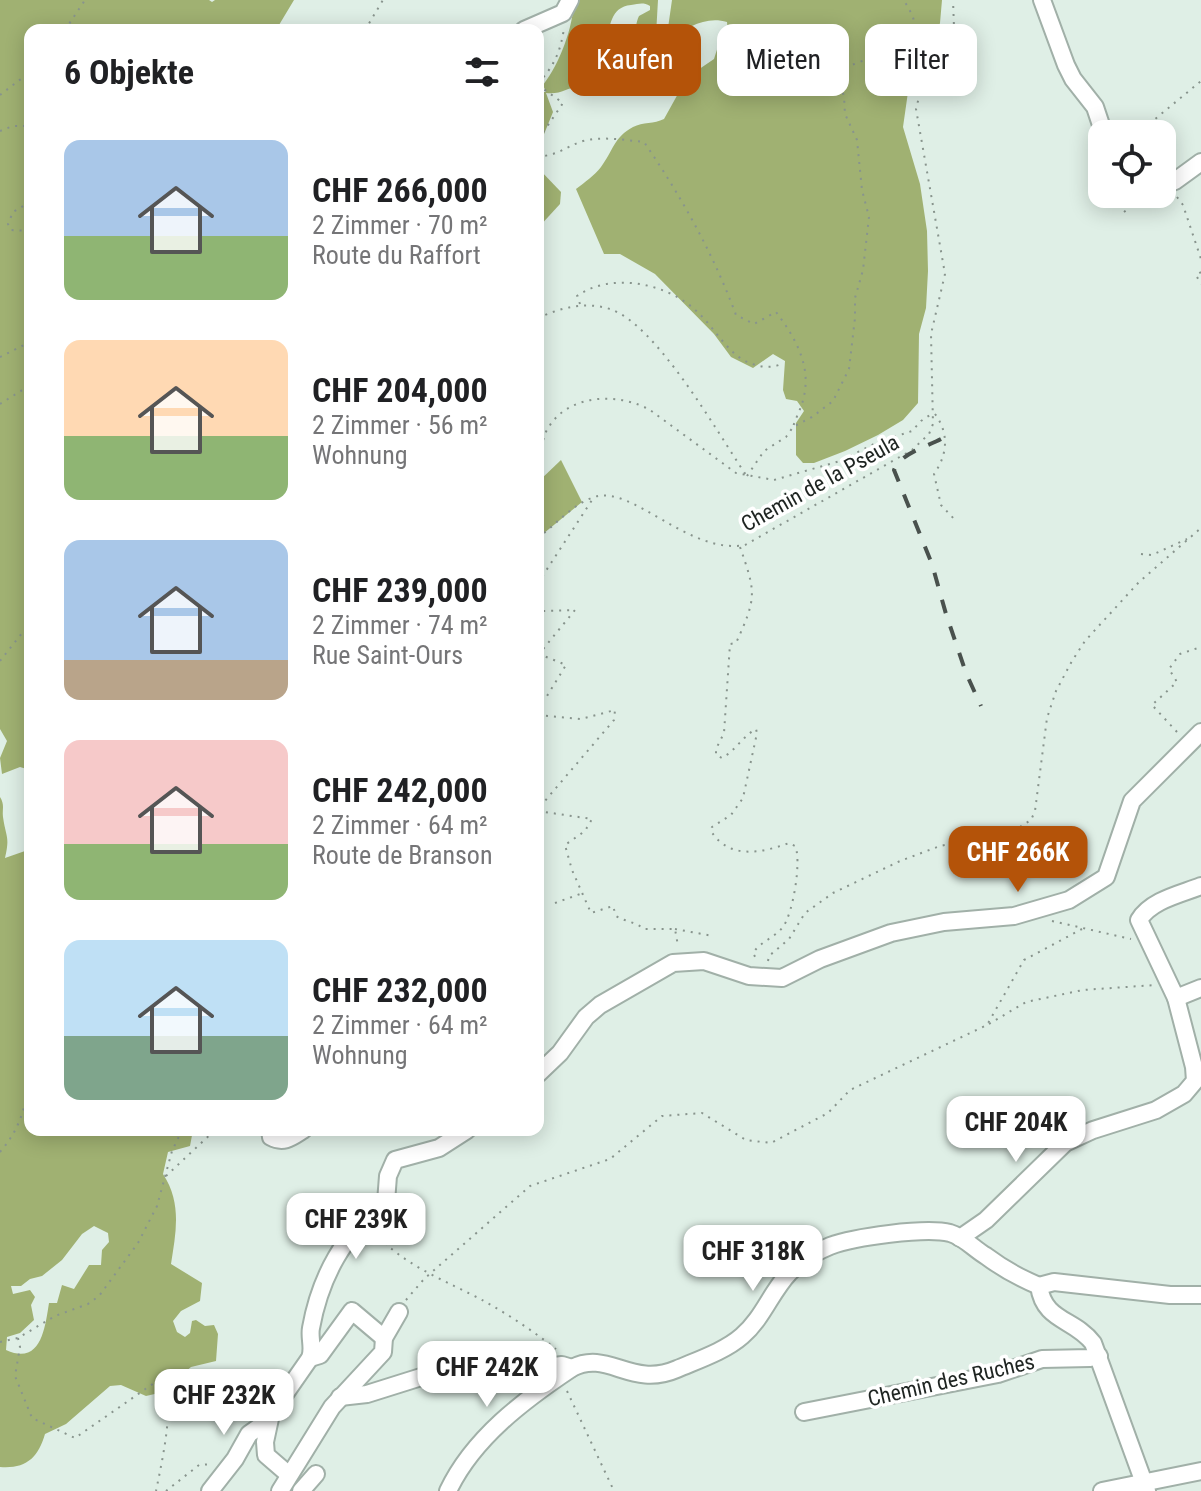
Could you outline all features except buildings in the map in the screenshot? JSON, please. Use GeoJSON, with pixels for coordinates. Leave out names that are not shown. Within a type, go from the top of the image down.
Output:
{"type":"FeatureCollection","features":[{"type":"Feature","properties":{"kind":"street"},"geometry":{"type":"LineString","coordinates":[[538,24],[559,15],[568,8],[570,0]]}},
{"type":"Feature","properties":{"kind":"street"},"geometry":{"type":"LineString","coordinates":[[1042,0],[1066,65],[1095,107],[1099,120]]}},
{"type":"Feature","properties":{"kind":"street"},"geometry":{"type":"LineString","coordinates":[[1176,178],[1201,162]]}},
{"type":"Feature","properties":{"kind":"street"},"geometry":{"type":"LineString","coordinates":[[544,1068],[560,1053],[586,1017],[600,1005],[662,968],[681,961],[704,961],[749,976],[767,972],[785,977],[808,964],[876,937],[944,922],[1014,916],[1063,903],[1098,884],[1108,874],[1132,801],[1201,732]]}},
{"type":"Feature","properties":{"kind":"street"},"geometry":{"type":"LineString","coordinates":[[960,1238],[986,1220],[1065,1143],[1085,1133],[1156,1110],[1191,1087],[1195,1081],[1194,1067],[1172,991],[1139,921],[1142,914],[1160,902],[1201,886]]}},
{"type":"Feature","properties":{"kind":"street"},"geometry":{"type":"LineString","coordinates":[[1172,991],[1201,988]]}},
{"type":"Feature","properties":{"kind":"street"},"geometry":{"type":"LineString","coordinates":[[271,1136],[279,1141],[293,1136]]}},
{"type":"Feature","properties":{"kind":"street"},"geometry":{"type":"LineString","coordinates":[[210,1491],[235,1459],[249,1434],[269,1420],[310,1358],[313,1352],[310,1330],[325,1280],[338,1252],[352,1233],[386,1202],[388,1176],[395,1160],[439,1148],[458,1136]]}},
{"type":"Feature","properties":{"kind":"street"},"geometry":{"type":"LineString","coordinates":[[448,1491],[461,1465],[478,1445],[517,1409],[567,1372],[580,1364],[600,1363],[633,1374],[660,1376],[742,1336],[762,1314],[791,1271],[830,1246],[919,1232],[951,1233],[987,1258],[1039,1286],[1054,1282],[1170,1295],[1201,1295]]}},
{"type":"Feature","properties":{"kind":"street"},"geometry":{"type":"LineString","coordinates":[[1039,1286],[1046,1308],[1081,1329],[1093,1343],[1146,1487]]}},
{"type":"Feature","properties":{"kind":"street"},"geometry":{"type":"LineString","coordinates":[[310,1358],[320,1355],[352,1311],[384,1338]]}},
{"type":"Feature","properties":{"kind":"street"},"geometry":{"type":"LineString","coordinates":[[269,1420],[266,1455],[285,1485],[315,1431],[340,1397],[383,1352],[384,1338],[399,1312]]}},
{"type":"Feature","properties":{"kind":"street","name":"Chemin des Ruches"},"geometry":{"type":"LineString","coordinates":[[804,1412],[998,1374],[1042,1359],[1099,1356]]}},
{"type":"Feature","properties":{"kind":"street"},"geometry":{"type":"LineString","coordinates":[[340,1397],[367,1394],[472,1361],[525,1370],[562,1365],[567,1372]]}},
{"type":"Feature","properties":{"kind":"street"},"geometry":{"type":"LineString","coordinates":[[1102,1491],[1146,1487],[1201,1471]]}},
{"type":"Feature","properties":{"kind":"street"},"geometry":{"type":"LineString","coordinates":[[301,1491],[316,1474]]}},
{"type":"Feature","properties":{"kind":"path"},"geometry":{"type":"LineString","coordinates":[[69,24],[85,0]]}},
{"type":"Feature","properties":{"kind":"path"},"geometry":{"type":"LineString","coordinates":[[369,24],[383,0]]}},
{"type":"Feature","properties":{"kind":"path"},"geometry":{"type":"LineString","coordinates":[[793,427],[833,401],[843,384],[849,369],[855,298],[863,270],[869,217],[862,190],[857,140],[845,114],[838,74],[842,69],[905,40],[913,30],[914,19],[904,0]]}},
{"type":"Feature","properties":{"kind":"path"},"geometry":{"type":"LineString","coordinates":[[953,0],[951,41],[921,89],[916,109],[945,274],[931,334],[934,413],[945,428],[947,439],[940,466],[934,474],[941,505],[956,521]]}},
{"type":"Feature","properties":{"kind":"path"},"geometry":{"type":"LineString","coordinates":[[544,77],[559,52],[564,29],[559,15]]}},
{"type":"Feature","properties":{"kind":"path"},"geometry":{"type":"LineString","coordinates":[[0,95],[24,77]]}},
{"type":"Feature","properties":{"kind":"path"},"geometry":{"type":"LineString","coordinates":[[1154,120],[1201,81]]}},
{"type":"Feature","properties":{"kind":"path"},"geometry":{"type":"LineString","coordinates":[[544,89],[563,103],[544,131]]}},
{"type":"Feature","properties":{"kind":"path"},"geometry":{"type":"LineString","coordinates":[[0,131],[24,126]]}},
{"type":"Feature","properties":{"kind":"path"},"geometry":{"type":"LineString","coordinates":[[544,156],[552,156],[584,141],[610,138],[644,142],[698,230],[721,275],[736,315],[754,324],[776,312],[792,333],[808,374],[804,400],[786,437],[764,451],[747,476]]}},
{"type":"Feature","properties":{"kind":"path"},"geometry":{"type":"LineString","coordinates":[[1176,197],[1183,205],[1201,259]]}},
{"type":"Feature","properties":{"kind":"path"},"geometry":{"type":"LineString","coordinates":[[24,206],[13,212],[8,224],[11,230],[24,231]]}},
{"type":"Feature","properties":{"kind":"path"},"geometry":{"type":"LineString","coordinates":[[1124,212],[1129,208]]}},
{"type":"Feature","properties":{"kind":"path"},"geometry":{"type":"LineString","coordinates":[[1201,272],[1196,275],[1201,284]]}},
{"type":"Feature","properties":{"kind":"path"},"geometry":{"type":"LineString","coordinates":[[580,305],[577,296],[598,286],[627,282],[668,291],[691,306],[715,329],[734,354],[763,366],[781,364]]}},
{"type":"Feature","properties":{"kind":"path"},"geometry":{"type":"LineString","coordinates":[[544,315],[580,305],[610,310],[635,325],[676,373],[747,476]]}},
{"type":"Feature","properties":{"kind":"path"},"geometry":{"type":"LineString","coordinates":[[0,357],[24,345]]}},
{"type":"Feature","properties":{"kind":"path"},"geometry":{"type":"LineString","coordinates":[[0,404],[24,389]]}},
{"type":"Feature","properties":{"kind":"path"},"geometry":{"type":"LineString","coordinates":[[544,437],[563,411],[587,402],[613,398],[636,402],[736,473],[774,480],[840,461],[876,443],[912,431],[934,413]]}},
{"type":"Feature","properties":{"kind":"path","name":"Chemin de la Pseula"},"geometry":{"type":"LineString","coordinates":[[595,496],[607,494],[627,500],[694,537],[729,547],[739,546],[756,540],[912,450],[929,434],[934,413]]}},
{"type":"Feature","properties":{"kind":"path"},"geometry":{"type":"LineString","coordinates":[[544,533],[582,502],[595,496]]}},
{"type":"Feature","properties":{"kind":"path"},"geometry":{"type":"LineString","coordinates":[[544,574],[595,496]]}},
{"type":"Feature","properties":{"kind":"path"},"geometry":{"type":"LineString","coordinates":[[767,972],[769,956],[789,939],[805,913],[833,893],[940,846],[1012,832],[1024,826],[1035,811],[1047,718],[1056,691],[1072,661],[1085,641],[1139,582],[1201,528]]}},
{"type":"Feature","properties":{"kind":"path"},"geometry":{"type":"LineString","coordinates":[[1141,554],[1152,555],[1191,537]]}},
{"type":"Feature","properties":{"kind":"path"},"geometry":{"type":"LineString","coordinates":[[739,546],[754,593],[736,643],[730,644],[724,733],[716,755],[726,756],[746,735],[756,729],[757,733],[743,798],[731,815],[712,827],[711,831],[725,845],[744,852],[765,852],[789,843],[798,850],[792,909],[786,924],[775,936],[755,948],[753,953],[767,972]]}},
{"type":"Feature","properties":{"kind":"path"},"geometry":{"type":"LineString","coordinates":[[544,611],[575,610],[544,648]]}},
{"type":"Feature","properties":{"kind":"path"},"geometry":{"type":"LineString","coordinates":[[0,661],[24,631]]}},
{"type":"Feature","properties":{"kind":"path"},"geometry":{"type":"LineString","coordinates":[[1188,744],[1152,705],[1177,682],[1169,669],[1180,654],[1201,647]]}},
{"type":"Feature","properties":{"kind":"path"},"geometry":{"type":"LineString","coordinates":[[544,656],[566,665],[544,697]]}},
{"type":"Feature","properties":{"kind":"path"},"geometry":{"type":"LineString","coordinates":[[544,716],[581,719],[615,710],[614,720],[544,803]]}},
{"type":"Feature","properties":{"kind":"path"},"geometry":{"type":"LineString","coordinates":[[544,811],[592,819],[585,831],[565,845],[591,913],[613,906],[616,916],[626,922],[637,923],[644,929],[675,929],[713,936]]}},
{"type":"Feature","properties":{"kind":"path"},"geometry":{"type":"LineString","coordinates":[[555,903],[583,893]]}},
{"type":"Feature","properties":{"kind":"path"},"geometry":{"type":"LineString","coordinates":[[1052,921],[1149,943]]}},
{"type":"Feature","properties":{"kind":"path"},"geometry":{"type":"LineString","coordinates":[[675,929],[681,961]]}},
{"type":"Feature","properties":{"kind":"path"},"geometry":{"type":"LineString","coordinates":[[987,1025],[1024,960],[1082,929]]}},
{"type":"Feature","properties":{"kind":"path"},"geometry":{"type":"LineString","coordinates":[[399,1312],[409,1295],[429,1275],[530,1186],[610,1159],[662,1116],[702,1113],[746,1140],[771,1143],[828,1113],[850,1090],[987,1025],[1026,1002],[1083,990],[1172,991]]}},
{"type":"Feature","properties":{"kind":"path"},"geometry":{"type":"LineString","coordinates":[[0,1152],[18,1126],[24,1106]]}},
{"type":"Feature","properties":{"kind":"path"},"geometry":{"type":"LineString","coordinates":[[0,1342],[18,1338],[55,1316],[88,1304],[99,1296],[138,1243],[157,1206],[179,1136]]}},
{"type":"Feature","properties":{"kind":"path"},"geometry":{"type":"LineString","coordinates":[[165,1178],[209,1136]]}},
{"type":"Feature","properties":{"kind":"path"},"geometry":{"type":"LineString","coordinates":[[368,1219],[382,1241],[429,1275],[511,1317],[564,1355],[573,1408],[614,1491]]}},
{"type":"Feature","properties":{"kind":"path"},"geometry":{"type":"LineString","coordinates":[[18,1338],[20,1347],[15,1376],[32,1418],[75,1438],[167,1374],[170,1397],[167,1435],[156,1491]]}},
{"type":"Feature","properties":{"kind":"path"},"geometry":{"type":"LineString","coordinates":[[166,1491],[199,1465],[215,1463]]}},
{"type":"Feature","properties":{"kind":"green space"},"geometry":{"type":"Polygon","coordinates":[[[0,0],[294,0],[280,24],[24,24],[24,768],[2,774],[0,758],[7,741],[0,729],[0,0]]]}},
{"type":"Feature","properties":{"kind":"green space"},"geometry":{"type":"Polygon","coordinates":[[[574,0],[658,0],[657,24],[636,24],[639,16],[650,10],[650,6],[639,4],[619,10],[610,24],[570,24],[574,0]]]}},
{"type":"Feature","properties":{"kind":"green space"},"geometry":{"type":"Polygon","coordinates":[[[672,0],[942,0],[940,24],[865,24],[865,96],[907,96],[903,127],[920,184],[927,231],[928,271],[926,308],[919,334],[918,403],[903,420],[878,435],[814,463],[803,463],[796,455],[796,423],[804,411],[797,401],[786,399],[783,390],[785,361],[773,354],[753,368],[731,357],[714,334],[655,274],[620,254],[604,254],[576,189],[598,170],[627,131],[637,125],[664,119],[677,96],[701,96],[701,68],[714,59],[717,50],[717,96],[849,96],[849,24],[727,24],[712,20],[698,24],[669,24],[672,0]]]}},
{"type":"Feature","properties":{"kind":"green space"},"geometry":{"type":"Polygon","coordinates":[[[568,32],[568,89],[546,93],[553,112],[544,134],[544,83],[568,32]]]}},
{"type":"Feature","properties":{"kind":"green space"},"geometry":{"type":"Polygon","coordinates":[[[544,174],[561,192],[560,204],[544,221],[544,174]]]}},
{"type":"Feature","properties":{"kind":"green space"},"geometry":{"type":"Polygon","coordinates":[[[561,460],[582,502],[544,533],[544,476],[561,460]]]}},
{"type":"Feature","properties":{"kind":"green space"},"geometry":{"type":"Polygon","coordinates":[[[0,797],[7,841],[5,858],[24,851],[24,1136],[192,1136],[190,1146],[168,1152],[163,1174],[175,1207],[176,1229],[171,1264],[202,1283],[200,1301],[181,1311],[173,1321],[177,1332],[185,1337],[190,1333],[192,1321],[196,1320],[205,1326],[214,1325],[218,1334],[216,1361],[191,1367],[159,1393],[146,1396],[121,1385],[110,1386],[66,1424],[45,1434],[35,1456],[24,1464],[0,1467],[0,797]],[[94,1226],[82,1234],[62,1260],[42,1276],[30,1279],[21,1286],[11,1286],[13,1294],[30,1290],[35,1297],[31,1305],[34,1320],[20,1333],[7,1337],[6,1350],[18,1354],[34,1349],[43,1333],[49,1303],[57,1303],[62,1285],[74,1289],[89,1265],[101,1265],[102,1250],[109,1242],[108,1233],[94,1226]]]}},
{"type":"Feature","properties":{"kind":"railway"},"geometry":{"type":"LineString","coordinates":[[941,439],[908,455],[894,470],[932,564],[966,673],[981,706]]}}]}
